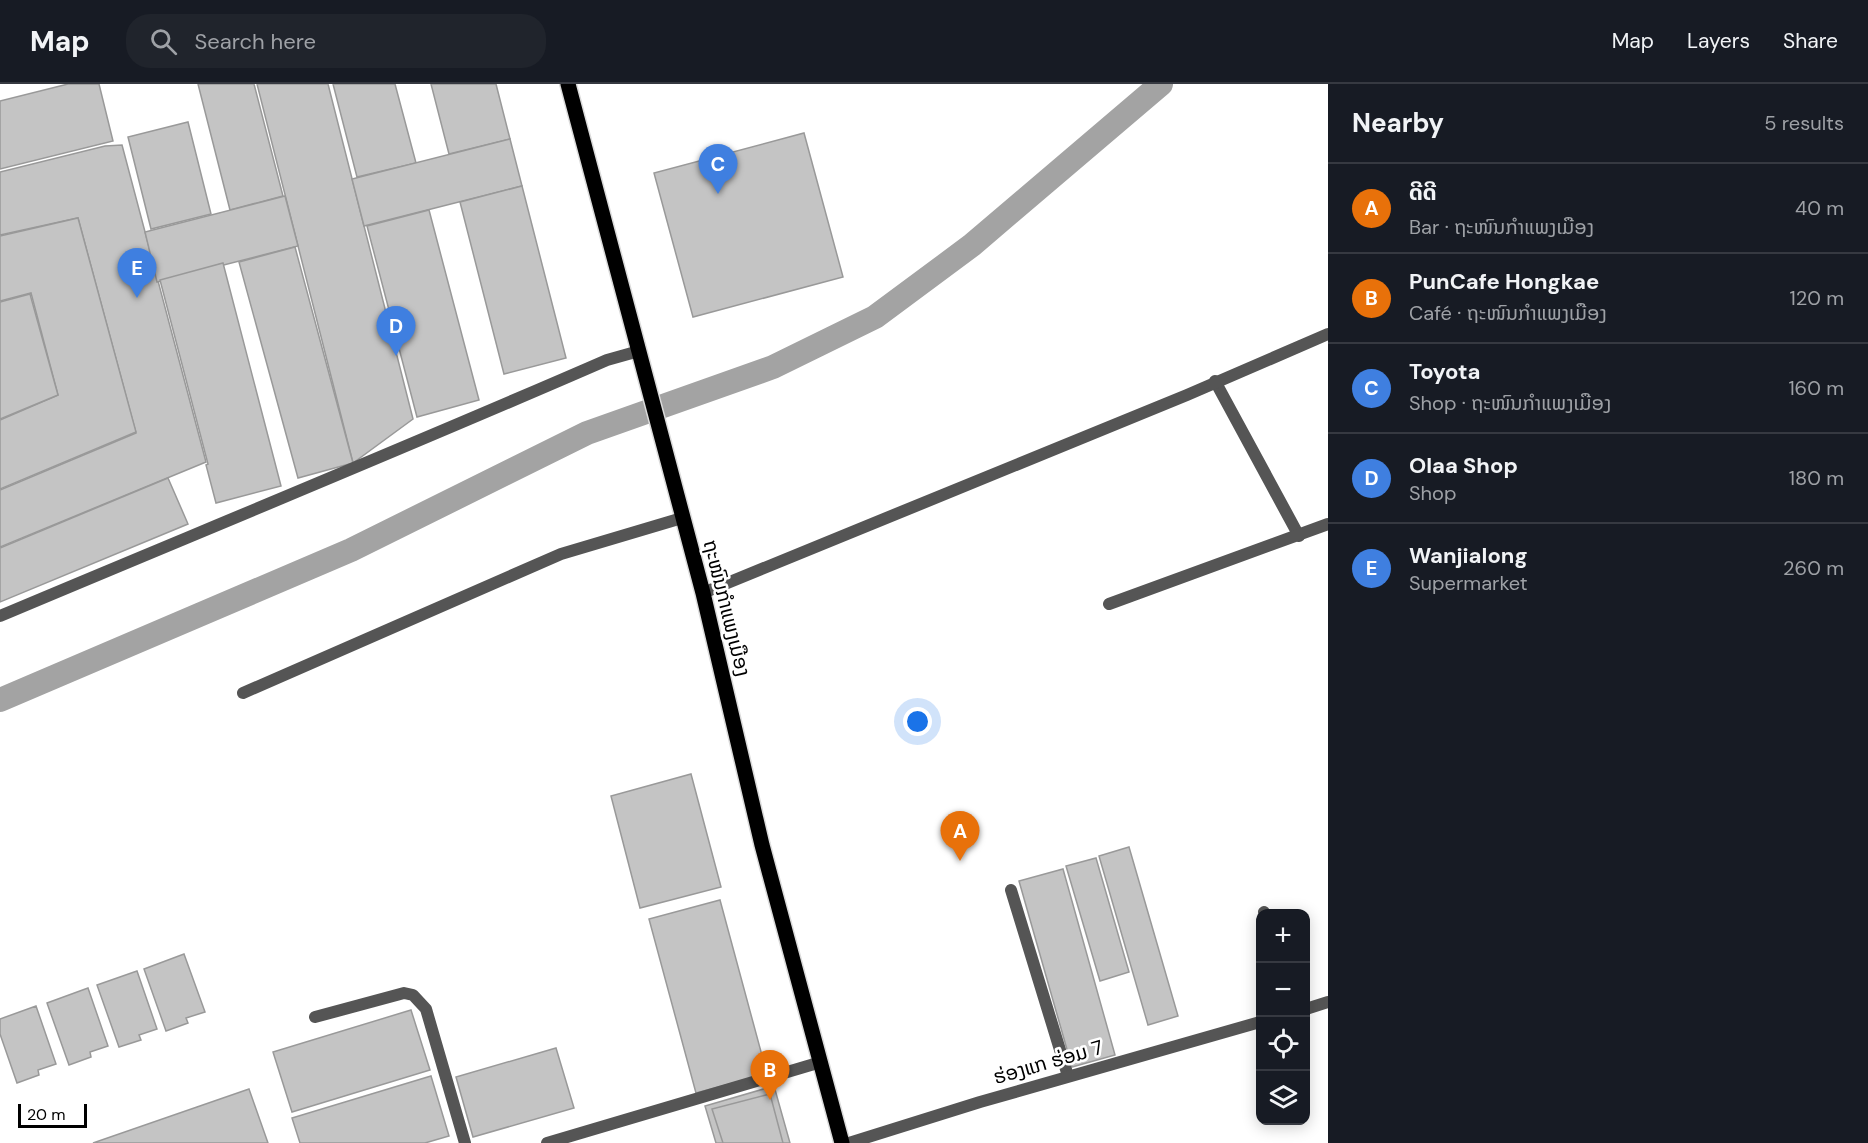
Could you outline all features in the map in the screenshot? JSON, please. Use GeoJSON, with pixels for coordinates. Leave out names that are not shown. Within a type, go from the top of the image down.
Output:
{"type":"FeatureCollection","features":[{"type":"Feature","properties":{"kind":"main road","name":"ຖະໜົນກຳແພງເມືອງ"},"geometry":{"type":"LineString","coordinates":[[568,84],[703,593],[762,845],[842,1143]]}},
{"type":"Feature","properties":{"kind":"street"},"geometry":{"type":"LineString","coordinates":[[703,593],[1328,334]]}},
{"type":"Feature","properties":{"kind":"street"},"geometry":{"type":"LineString","coordinates":[[0,616],[210,526],[394,453],[607,360],[639,351]]}},
{"type":"Feature","properties":{"kind":"street"},"geometry":{"type":"LineString","coordinates":[[1215,381],[1299,536]]}},
{"type":"Feature","properties":{"kind":"street"},"geometry":{"type":"LineString","coordinates":[[243,693],[561,554],[682,518]]}},
{"type":"Feature","properties":{"kind":"street"},"geometry":{"type":"LineString","coordinates":[[1109,604],[1328,524]]}},
{"type":"Feature","properties":{"kind":"street"},"geometry":{"type":"LineString","coordinates":[[1011,890],[1068,1076]]}},
{"type":"Feature","properties":{"kind":"street"},"geometry":{"type":"LineString","coordinates":[[315,1017],[404,993],[413,995],[426,1009],[465,1143]]}},
{"type":"Feature","properties":{"kind":"street"},"geometry":{"type":"LineString","coordinates":[[1310,1007],[1328,1002]]}},
{"type":"Feature","properties":{"kind":"street","name":"ຮ່ອງແກ ຮ່ອມ 7"},"geometry":{"type":"LineString","coordinates":[[849,1143],[1068,1076],[1256,1023]]}},
{"type":"Feature","properties":{"kind":"street"},"geometry":{"type":"LineString","coordinates":[[547,1143],[822,1062]]}},
{"type":"Feature","properties":{"kind":"building"},"geometry":{"type":"Polygon","coordinates":[[[68,84],[99,84],[113,141],[0,169],[0,101],[68,84]]]}},
{"type":"Feature","properties":{"kind":"building"},"geometry":{"type":"Polygon","coordinates":[[[198,84],[254,84],[283,196],[230,210],[198,84]]]}},
{"type":"Feature","properties":{"kind":"building"},"geometry":{"type":"Polygon","coordinates":[[[257,84],[328,84],[413,419],[353,463],[257,84]]]}},
{"type":"Feature","properties":{"kind":"building"},"geometry":{"type":"Polygon","coordinates":[[[333,84],[395,84],[416,163],[357,177],[333,84]]]}},
{"type":"Feature","properties":{"kind":"building"},"geometry":{"type":"Polygon","coordinates":[[[431,84],[496,84],[510,139],[449,154],[431,84]]]}},
{"type":"Feature","properties":{"kind":"building"},"geometry":{"type":"Polygon","coordinates":[[[188,122],[211,214],[151,229],[128,137],[188,122]]]}},
{"type":"Feature","properties":{"kind":"building"},"geometry":{"type":"Polygon","coordinates":[[[804,133],[843,277],[693,317],[654,173],[804,133]]]}},
{"type":"Feature","properties":{"kind":"building"},"geometry":{"type":"Polygon","coordinates":[[[510,139],[522,186],[364,226],[352,179],[510,139]]]}},
{"type":"Feature","properties":{"kind":"building"},"geometry":{"type":"Polygon","coordinates":[[[122,145],[206,462],[0,547],[0,490],[136,433],[78,218],[0,235],[0,172],[105,146],[122,145]]]}},
{"type":"Feature","properties":{"kind":"building"},"geometry":{"type":"Polygon","coordinates":[[[522,186],[566,358],[504,374],[460,202],[522,186]]]}},
{"type":"Feature","properties":{"kind":"building"},"geometry":{"type":"Polygon","coordinates":[[[285,196],[298,246],[157,282],[145,232],[285,196]]]}},
{"type":"Feature","properties":{"kind":"building"},"geometry":{"type":"Polygon","coordinates":[[[429,210],[479,400],[417,417],[367,226],[429,210]]]}},
{"type":"Feature","properties":{"kind":"building"},"geometry":{"type":"Polygon","coordinates":[[[78,218],[136,432],[0,489],[0,420],[58,395],[31,293],[0,301],[0,236],[78,218]]]}},
{"type":"Feature","properties":{"kind":"building"},"geometry":{"type":"Polygon","coordinates":[[[295,247],[353,463],[298,478],[239,262],[295,247]]]}},
{"type":"Feature","properties":{"kind":"building"},"geometry":{"type":"Polygon","coordinates":[[[223,263],[281,486],[216,503],[160,280],[223,263]]]}},
{"type":"Feature","properties":{"kind":"building"},"geometry":{"type":"Polygon","coordinates":[[[30,294],[58,395],[0,419],[0,302],[30,294]]]}},
{"type":"Feature","properties":{"kind":"building"},"geometry":{"type":"Polygon","coordinates":[[[168,478],[188,524],[0,602],[0,548],[168,478]]]}},
{"type":"Feature","properties":{"kind":"building"},"geometry":{"type":"Polygon","coordinates":[[[691,774],[721,887],[640,908],[611,796],[691,774]]]}},
{"type":"Feature","properties":{"kind":"building"},"geometry":{"type":"Polygon","coordinates":[[[1129,847],[1178,1016],[1148,1025],[1099,856],[1129,847]]]}},
{"type":"Feature","properties":{"kind":"building"},"geometry":{"type":"Polygon","coordinates":[[[1096,858],[1129,972],[1100,981],[1066,866],[1096,858]]]}},
{"type":"Feature","properties":{"kind":"building"},"geometry":{"type":"Polygon","coordinates":[[[1063,869],[1115,1055],[1072,1067],[1019,881],[1063,869]]]}},
{"type":"Feature","properties":{"kind":"building"},"geometry":{"type":"Polygon","coordinates":[[[720,900],[767,1074],[696,1093],[649,919],[720,900]]]}},
{"type":"Feature","properties":{"kind":"building"},"geometry":{"type":"Polygon","coordinates":[[[184,954],[205,1012],[186,1018],[188,1023],[166,1031],[144,969],[184,954]]]}},
{"type":"Feature","properties":{"kind":"building"},"geometry":{"type":"Polygon","coordinates":[[[137,971],[157,1029],[139,1035],[141,1040],[119,1047],[97,985],[137,971]]]}},
{"type":"Feature","properties":{"kind":"building"},"geometry":{"type":"Polygon","coordinates":[[[88,988],[108,1046],[90,1052],[91,1057],[69,1065],[47,1003],[88,988]]]}},
{"type":"Feature","properties":{"kind":"building"},"geometry":{"type":"Polygon","coordinates":[[[36,1006],[56,1064],[38,1070],[39,1075],[17,1083],[0,1034],[0,1019],[36,1006]]]}},
{"type":"Feature","properties":{"kind":"building"},"geometry":{"type":"Polygon","coordinates":[[[411,1010],[430,1070],[292,1112],[273,1052],[411,1010]]]}},
{"type":"Feature","properties":{"kind":"building"},"geometry":{"type":"Polygon","coordinates":[[[556,1048],[574,1108],[473,1137],[456,1077],[556,1048]]]}},
{"type":"Feature","properties":{"kind":"building"},"geometry":{"type":"Polygon","coordinates":[[[431,1076],[449,1136],[425,1143],[300,1143],[292,1118],[431,1076]]]}},
{"type":"Feature","properties":{"kind":"building"},"geometry":{"type":"Polygon","coordinates":[[[774,1086],[790,1143],[716,1143],[705,1106],[774,1086]]]}},
{"type":"Feature","properties":{"kind":"building"},"geometry":{"type":"Polygon","coordinates":[[[249,1089],[268,1143],[93,1143],[249,1089]]]}},
{"type":"Feature","properties":{"kind":"building"},"geometry":{"type":"Polygon","coordinates":[[[770,1094],[783,1143],[723,1143],[712,1109],[770,1094]]]}},
{"type":"Feature","properties":{"kind":"waterway"},"geometry":{"type":"LineString","coordinates":[[0,700],[351,550],[587,433],[773,367],[875,317],[972,245],[1161,84]]}},
{"type":"Feature","properties":{"kind":"place","name":"Toyota"},"geometry":{"type":"Point","coordinates":[718,194]}},
{"type":"Feature","properties":{"kind":"place","name":"Wanjialong"},"geometry":{"type":"Point","coordinates":[137,298]}},
{"type":"Feature","properties":{"kind":"place","name":"Olaa Shop"},"geometry":{"type":"Point","coordinates":[396,356]}},
{"type":"Feature","properties":{"kind":"place","name":"ດີດີ"},"geometry":{"type":"Point","coordinates":[960,861]}},
{"type":"Feature","properties":{"kind":"place","name":"PunCafe Hongkae"},"geometry":{"type":"Point","coordinates":[770,1100]}}]}
